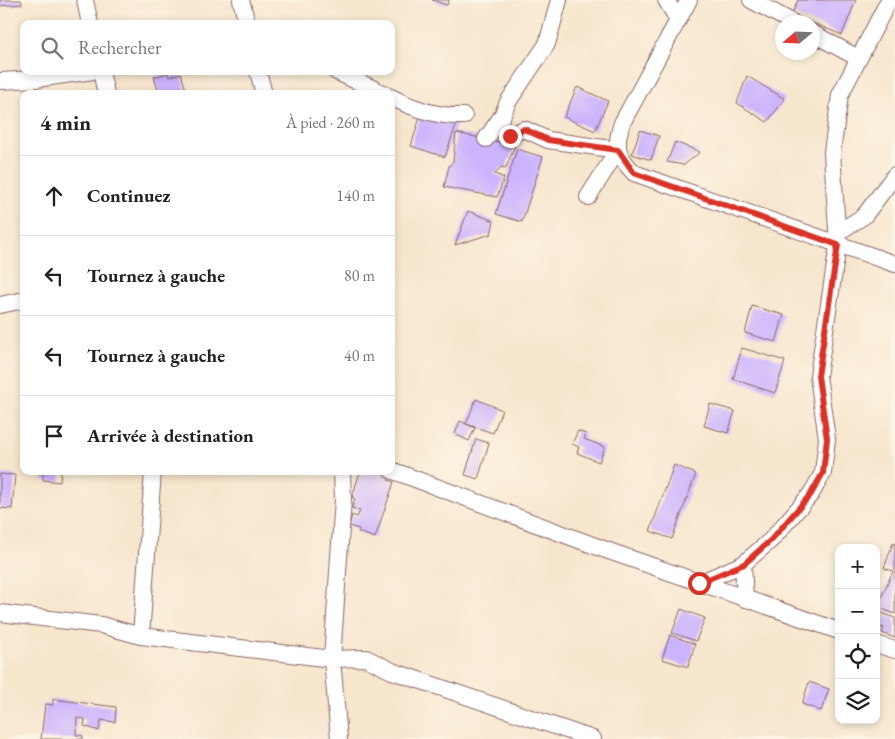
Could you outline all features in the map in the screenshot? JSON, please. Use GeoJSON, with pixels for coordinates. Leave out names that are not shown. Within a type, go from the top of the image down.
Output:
{"type":"FeatureCollection","features":[{"type":"Feature","properties":{"kind":"street"},"geometry":{"type":"LineString","coordinates":[[85,0],[89,20]]}},
{"type":"Feature","properties":{"kind":"street"},"geometry":{"type":"LineString","coordinates":[[241,0],[246,20]]}},
{"type":"Feature","properties":{"kind":"street"},"geometry":{"type":"LineString","coordinates":[[486,139],[547,44],[558,0]]}},
{"type":"Feature","properties":{"kind":"street"},"geometry":{"type":"LineString","coordinates":[[666,0],[678,20]]}},
{"type":"Feature","properties":{"kind":"street"},"geometry":{"type":"LineString","coordinates":[[689,0],[622,123],[617,140],[618,150],[634,173],[838,239],[895,264]]}},
{"type":"Feature","properties":{"kind":"street"},"geometry":{"type":"LineString","coordinates":[[750,0],[779,15]]}},
{"type":"Feature","properties":{"kind":"street"},"geometry":{"type":"LineString","coordinates":[[699,583],[744,564],[771,540],[805,501],[823,473],[827,439],[818,376],[838,239],[832,152],[840,95],[889,0]]}},
{"type":"Feature","properties":{"kind":"street"},"geometry":{"type":"LineString","coordinates":[[820,37],[858,58]]}},
{"type":"Feature","properties":{"kind":"street"},"geometry":{"type":"LineString","coordinates":[[0,81],[64,75]]}},
{"type":"Feature","properties":{"kind":"street"},"geometry":{"type":"LineString","coordinates":[[102,75],[105,90]]}},
{"type":"Feature","properties":{"kind":"street"},"geometry":{"type":"LineString","coordinates":[[259,75],[263,90]]}},
{"type":"Feature","properties":{"kind":"street"},"geometry":{"type":"LineString","coordinates":[[344,75],[376,90]]}},
{"type":"Feature","properties":{"kind":"street"},"geometry":{"type":"LineString","coordinates":[[395,99],[408,106],[448,116],[464,116]]}},
{"type":"Feature","properties":{"kind":"street"},"geometry":{"type":"LineString","coordinates":[[510,136],[524,129],[548,140],[618,150]]}},
{"type":"Feature","properties":{"kind":"street"},"geometry":{"type":"LineString","coordinates":[[588,197],[618,150]]}},
{"type":"Feature","properties":{"kind":"street"},"geometry":{"type":"LineString","coordinates":[[838,239],[864,216],[895,175]]}},
{"type":"Feature","properties":{"kind":"street"},"geometry":{"type":"LineString","coordinates":[[0,305],[20,301]]}},
{"type":"Feature","properties":{"kind":"street"},"geometry":{"type":"LineString","coordinates":[[395,471],[699,583],[835,630]]}},
{"type":"Feature","properties":{"kind":"street"},"geometry":{"type":"LineString","coordinates":[[141,636],[153,475]]}},
{"type":"Feature","properties":{"kind":"street"},"geometry":{"type":"LineString","coordinates":[[339,739],[332,659],[343,499],[342,475]]}},
{"type":"Feature","properties":{"kind":"street"},"geometry":{"type":"LineString","coordinates":[[744,564],[745,599]]}},
{"type":"Feature","properties":{"kind":"street"},"geometry":{"type":"LineString","coordinates":[[0,613],[101,625],[141,636],[332,659],[366,658],[392,671],[592,739]]}},
{"type":"Feature","properties":{"kind":"street"},"geometry":{"type":"LineString","coordinates":[[880,645],[895,650]]}},
{"type":"Feature","properties":{"kind":"building"},"geometry":{"type":"Polygon","coordinates":[[[0,0],[21,0],[22,4],[0,6],[0,0]]]}},
{"type":"Feature","properties":{"kind":"building"},"geometry":{"type":"Polygon","coordinates":[[[432,0],[449,0],[447,5],[432,0]]]}},
{"type":"Feature","properties":{"kind":"building"},"geometry":{"type":"Polygon","coordinates":[[[798,0],[856,0],[842,35],[820,26],[820,15],[792,14],[798,0]]]}},
{"type":"Feature","properties":{"kind":"building"},"geometry":{"type":"Polygon","coordinates":[[[182,75],[186,90],[158,90],[154,77],[182,75]]]}},
{"type":"Feature","properties":{"kind":"building"},"geometry":{"type":"Polygon","coordinates":[[[747,76],[785,99],[767,122],[737,103],[747,76]]]}},
{"type":"Feature","properties":{"kind":"building"},"geometry":{"type":"Polygon","coordinates":[[[577,87],[608,101],[595,131],[564,117],[577,87]]]}},
{"type":"Feature","properties":{"kind":"building"},"geometry":{"type":"Polygon","coordinates":[[[422,111],[457,122],[445,157],[411,146],[422,111]]]}},
{"type":"Feature","properties":{"kind":"building"},"geometry":{"type":"Polygon","coordinates":[[[640,130],[659,136],[651,160],[632,154],[640,130]]]}},
{"type":"Feature","properties":{"kind":"building"},"geometry":{"type":"Polygon","coordinates":[[[456,133],[515,145],[506,168],[501,167],[495,174],[504,178],[497,197],[444,187],[449,166],[453,161],[456,133]]]}},
{"type":"Feature","properties":{"kind":"building"},"geometry":{"type":"Polygon","coordinates":[[[675,142],[700,152],[684,165],[667,162],[675,142]]]}},
{"type":"Feature","properties":{"kind":"building"},"geometry":{"type":"Polygon","coordinates":[[[517,149],[543,157],[522,222],[496,214],[517,149]]]}},
{"type":"Feature","properties":{"kind":"building"},"geometry":{"type":"Polygon","coordinates":[[[468,211],[494,221],[491,234],[455,245],[468,211]]]}},
{"type":"Feature","properties":{"kind":"building"},"geometry":{"type":"Polygon","coordinates":[[[752,306],[784,315],[776,342],[745,333],[752,306]]]}},
{"type":"Feature","properties":{"kind":"building"},"geometry":{"type":"Polygon","coordinates":[[[742,348],[785,361],[775,393],[733,379],[742,348]]]}},
{"type":"Feature","properties":{"kind":"building"},"geometry":{"type":"Polygon","coordinates":[[[476,399],[502,410],[493,433],[466,424],[476,399]]]}},
{"type":"Feature","properties":{"kind":"building"},"geometry":{"type":"Polygon","coordinates":[[[710,404],[735,411],[728,433],[704,426],[710,404]]]}},
{"type":"Feature","properties":{"kind":"building"},"geometry":{"type":"Polygon","coordinates":[[[460,421],[475,428],[469,441],[455,434],[460,421]]]}},
{"type":"Feature","properties":{"kind":"building"},"geometry":{"type":"Polygon","coordinates":[[[578,431],[586,434],[584,439],[605,447],[599,462],[577,453],[579,447],[572,444],[578,431]]]}},
{"type":"Feature","properties":{"kind":"building"},"geometry":{"type":"Polygon","coordinates":[[[476,439],[489,443],[478,479],[465,475],[476,439]]]}},
{"type":"Feature","properties":{"kind":"building"},"geometry":{"type":"Polygon","coordinates":[[[674,465],[696,474],[672,539],[650,531],[674,465]]]}},
{"type":"Feature","properties":{"kind":"building"},"geometry":{"type":"Polygon","coordinates":[[[0,474],[15,475],[12,509],[0,508],[0,474]]]}},
{"type":"Feature","properties":{"kind":"building"},"geometry":{"type":"Polygon","coordinates":[[[43,475],[61,475],[60,482],[43,480],[43,475]]]}},
{"type":"Feature","properties":{"kind":"building"},"geometry":{"type":"Polygon","coordinates":[[[359,475],[390,475],[388,480],[394,482],[375,538],[358,532],[359,529],[349,526],[352,515],[357,517],[360,511],[352,508],[355,499],[352,497],[359,475]]]}},
{"type":"Feature","properties":{"kind":"building"},"geometry":{"type":"Polygon","coordinates":[[[893,543],[895,544],[895,614],[880,608],[880,600],[893,571],[884,568],[893,543]]]}},
{"type":"Feature","properties":{"kind":"building"},"geometry":{"type":"Polygon","coordinates":[[[681,609],[705,618],[696,641],[672,633],[681,609]]]}},
{"type":"Feature","properties":{"kind":"building"},"geometry":{"type":"Polygon","coordinates":[[[880,612],[895,618],[895,638],[882,633],[884,628],[880,627],[880,612]]]}},
{"type":"Feature","properties":{"kind":"building"},"geometry":{"type":"Polygon","coordinates":[[[670,635],[695,644],[688,667],[662,659],[670,635]]]}},
{"type":"Feature","properties":{"kind":"building"},"geometry":{"type":"Polygon","coordinates":[[[809,682],[829,689],[821,711],[802,704],[809,682]]]}},
{"type":"Feature","properties":{"kind":"building"},"geometry":{"type":"Polygon","coordinates":[[[53,699],[116,707],[115,722],[101,720],[99,731],[84,726],[85,719],[77,718],[76,735],[83,736],[83,739],[41,739],[45,704],[53,705],[53,699]]]}},
{"type":"Feature","properties":{"kind":"route"},"geometry":{"type":"LineString","coordinates":[[510,136],[524,129],[548,140],[618,150],[634,173],[838,245],[818,376],[827,439],[823,473],[811,494],[771,540],[744,564],[699,583]]}}]}
